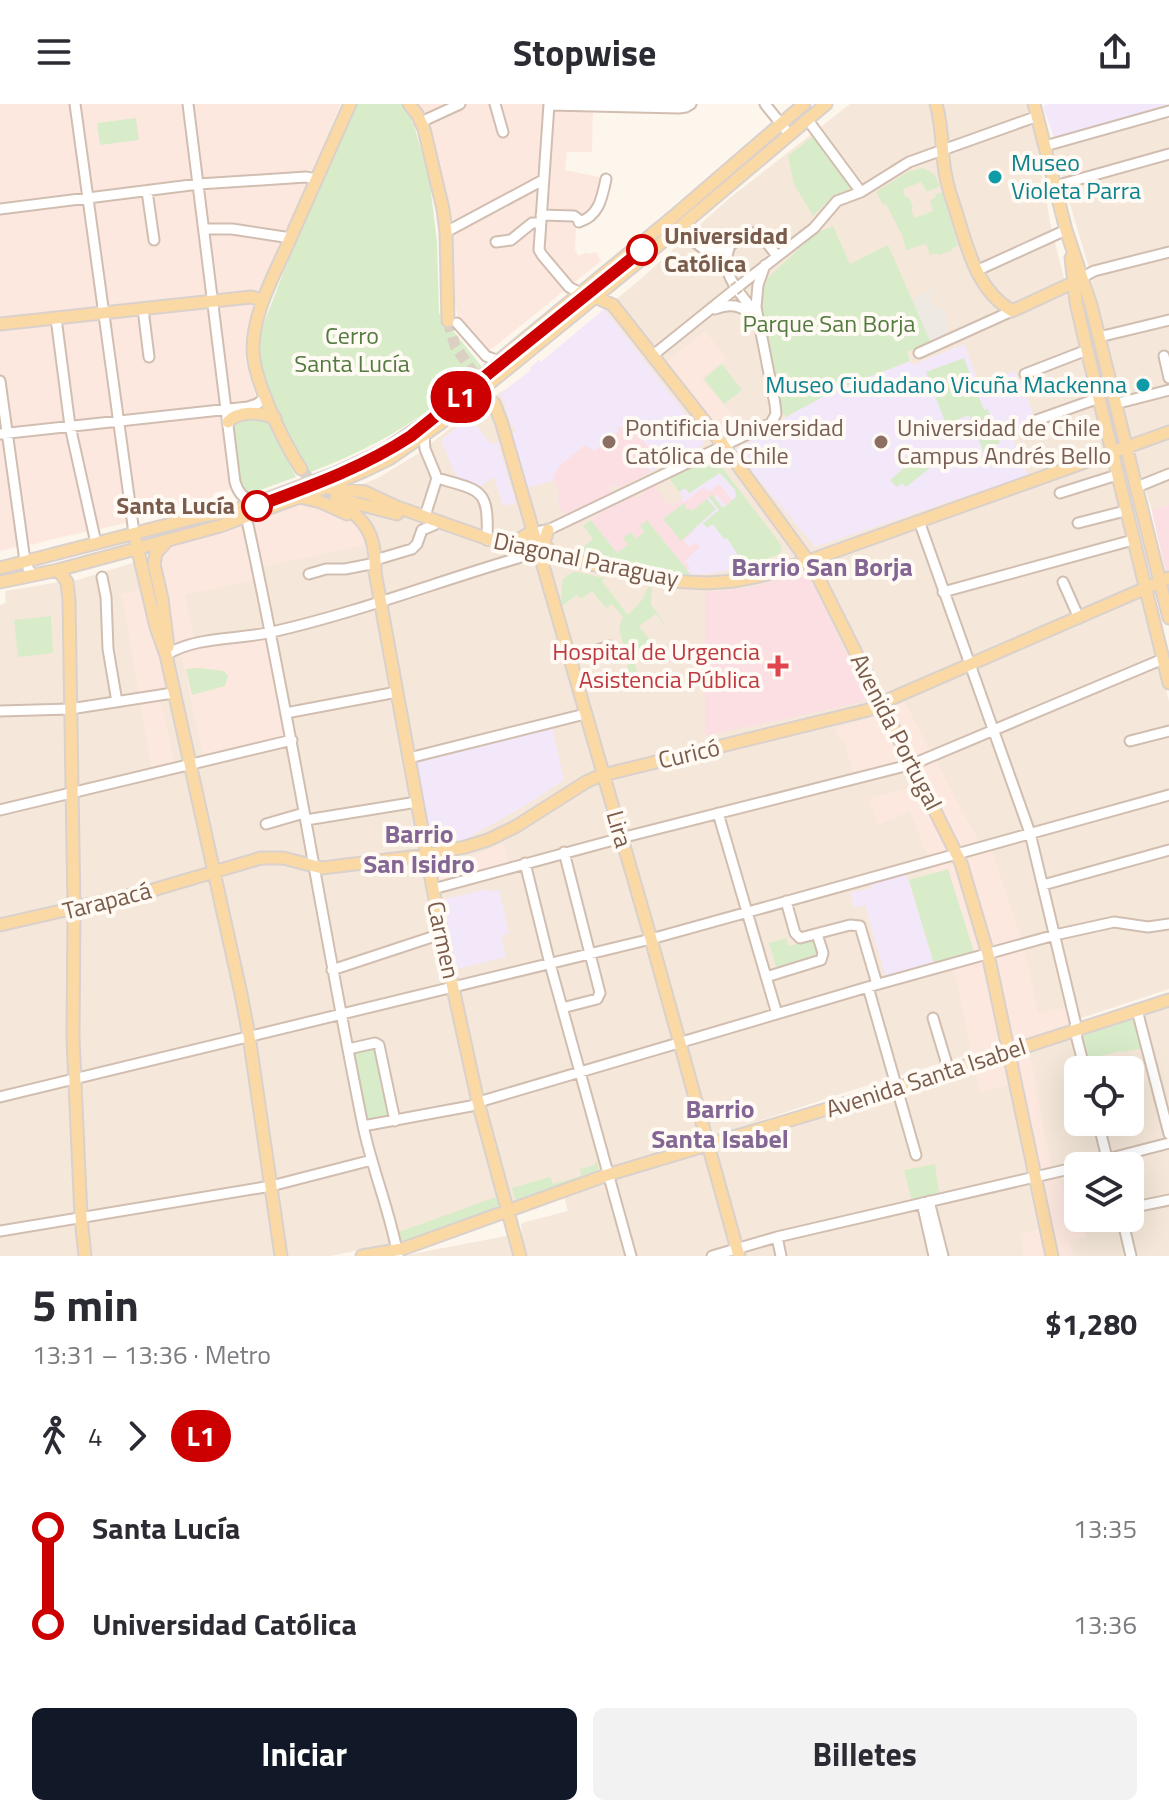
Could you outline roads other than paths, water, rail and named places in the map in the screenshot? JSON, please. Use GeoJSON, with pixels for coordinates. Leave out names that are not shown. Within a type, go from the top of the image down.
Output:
{"type":"FeatureCollection","features":[{"type":"Feature","properties":{"kind":"main road"},"geometry":{"type":"LineString","coordinates":[[301,469],[256,372],[253,351],[256,324],[263,300],[350,104]]}},
{"type":"Feature","properties":{"kind":"main road"},"geometry":{"type":"LineString","coordinates":[[409,104],[421,122],[441,193],[453,322]]}},
{"type":"Feature","properties":{"kind":"main road"},"geometry":{"type":"LineString","coordinates":[[0,568],[202,516],[229,512],[336,473],[385,450],[429,420],[486,373],[804,104]]}},
{"type":"Feature","properties":{"kind":"main road"},"geometry":{"type":"LineString","coordinates":[[0,582],[58,570],[220,526],[324,488],[376,465],[424,436],[826,104]]}},
{"type":"Feature","properties":{"kind":"main road"},"geometry":{"type":"LineString","coordinates":[[936,104],[949,191],[976,271],[992,294],[1012,311],[1078,280]]}},
{"type":"Feature","properties":{"kind":"main road"},"geometry":{"type":"LineString","coordinates":[[1036,108],[1078,280],[1087,350],[1169,683]]}},
{"type":"Feature","properties":{"kind":"main road"},"geometry":{"type":"LineString","coordinates":[[1078,280],[1099,337],[1164,581],[1169,618]]}},
{"type":"Feature","properties":{"kind":"main road","name":"Avenida Portugal"},"geometry":{"type":"LineString","coordinates":[[580,293],[613,305],[723,445],[808,561],[958,853],[988,954],[1052,1256]]}},
{"type":"Feature","properties":{"kind":"main road"},"geometry":{"type":"LineString","coordinates":[[0,324],[251,297],[263,300]]}},
{"type":"Feature","properties":{"kind":"main road","name":"Lira"},"geometry":{"type":"LineString","coordinates":[[494,403],[533,531],[535,553],[549,587],[681,1043],[738,1252]]}},
{"type":"Feature","properties":{"kind":"main road"},"geometry":{"type":"LineString","coordinates":[[228,422],[234,416],[259,413],[275,418]]}},
{"type":"Feature","properties":{"kind":"main road","name":"Diagonal Paraguay"},"geometry":{"type":"LineString","coordinates":[[336,498],[573,562],[654,578],[707,583],[735,581],[808,561],[1169,432]]}},
{"type":"Feature","properties":{"kind":"main road","name":"Diagonal Paraguay"},"geometry":{"type":"LineString","coordinates":[[324,488],[361,491],[430,521]]}},
{"type":"Feature","properties":{"kind":"main road","name":"Carmen"},"geometry":{"type":"LineString","coordinates":[[299,497],[328,504],[354,519],[364,533],[374,566]]}},
{"type":"Feature","properties":{"kind":"main road","name":"Carmen"},"geometry":{"type":"LineString","coordinates":[[336,498],[356,513],[370,536],[441,934],[478,1102],[520,1256]]}},
{"type":"Feature","properties":{"kind":"main road"},"geometry":{"type":"LineString","coordinates":[[548,530],[545,544],[554,558]]}},
{"type":"Feature","properties":{"kind":"main road"},"geometry":{"type":"LineString","coordinates":[[500,544],[518,540],[533,531]]}},
{"type":"Feature","properties":{"kind":"main road"},"geometry":{"type":"LineString","coordinates":[[134,533],[156,627],[166,655],[249,1036],[281,1256]]}},
{"type":"Feature","properties":{"kind":"main road"},"geometry":{"type":"LineString","coordinates":[[166,655],[168,643],[154,561],[156,553],[167,541]]}},
{"type":"Feature","properties":{"kind":"main road"},"geometry":{"type":"LineString","coordinates":[[549,587],[558,571],[573,562]]}},
{"type":"Feature","properties":{"kind":"main road"},"geometry":{"type":"LineString","coordinates":[[58,570],[68,588],[74,1079],[85,1256]]}},
{"type":"Feature","properties":{"kind":"main road","name":"Curicó"},"geometry":{"type":"LineString","coordinates":[[214,873],[229,866],[268,857],[325,867],[427,855],[465,847],[504,832],[586,782],[603,775],[864,712],[1164,581]]}},
{"type":"Feature","properties":{"kind":"main road"},"geometry":{"type":"LineString","coordinates":[[210,856],[229,866]]}},
{"type":"Feature","properties":{"kind":"main road","name":"Tarapacá"},"geometry":{"type":"LineString","coordinates":[[0,925],[214,873]]}},
{"type":"Feature","properties":{"kind":"main road","name":"Avenida Santa Isabel"},"geometry":{"type":"LineString","coordinates":[[362,1256],[398,1253],[607,1175],[897,1088],[1169,1000]]}},
{"type":"Feature","properties":{"kind":"street"},"geometry":{"type":"LineString","coordinates":[[75,104],[134,533]]}},
{"type":"Feature","properties":{"kind":"street"},"geometry":{"type":"LineString","coordinates":[[188,104],[237,487],[244,498],[256,503]]}},
{"type":"Feature","properties":{"kind":"street"},"geometry":{"type":"LineString","coordinates":[[421,122],[460,104]]}},
{"type":"Feature","properties":{"kind":"street"},"geometry":{"type":"LineString","coordinates":[[495,104],[503,132]]}},
{"type":"Feature","properties":{"kind":"street"},"geometry":{"type":"LineString","coordinates":[[580,293],[569,287],[540,254],[549,105],[679,108],[691,104]]}},
{"type":"Feature","properties":{"kind":"street"},"geometry":{"type":"LineString","coordinates":[[765,104],[789,134]]}},
{"type":"Feature","properties":{"kind":"street"},"geometry":{"type":"LineString","coordinates":[[652,356],[817,225],[833,204],[861,192],[909,162],[943,151],[1036,108]]}},
{"type":"Feature","properties":{"kind":"street"},"geometry":{"type":"LineString","coordinates":[[1045,146],[1169,111]]}},
{"type":"Feature","properties":{"kind":"street"},"geometry":{"type":"LineString","coordinates":[[807,119],[861,192]]}},
{"type":"Feature","properties":{"kind":"street"},"geometry":{"type":"LineString","coordinates":[[1055,186],[1169,154]]}},
{"type":"Feature","properties":{"kind":"street"},"geometry":{"type":"LineString","coordinates":[[0,209],[199,184],[306,177],[316,179]]}},
{"type":"Feature","properties":{"kind":"street"},"geometry":{"type":"LineString","coordinates":[[496,242],[511,240],[540,219],[576,217],[581,222],[599,208],[606,179]]}},
{"type":"Feature","properties":{"kind":"street"},"geometry":{"type":"LineString","coordinates":[[446,232],[543,180]]}},
{"type":"Feature","properties":{"kind":"street"},"geometry":{"type":"LineString","coordinates":[[147,191],[154,240]]}},
{"type":"Feature","properties":{"kind":"street"},"geometry":{"type":"LineString","coordinates":[[682,225],[701,248],[714,251],[732,244],[725,261],[728,275],[758,317]]}},
{"type":"Feature","properties":{"kind":"street"},"geometry":{"type":"LineString","coordinates":[[204,229],[232,229],[291,238]]}},
{"type":"Feature","properties":{"kind":"street"},"geometry":{"type":"LineString","coordinates":[[976,271],[1066,230]]}},
{"type":"Feature","properties":{"kind":"street"},"geometry":{"type":"LineString","coordinates":[[758,231],[777,256]]}},
{"type":"Feature","properties":{"kind":"street"},"geometry":{"type":"LineString","coordinates":[[1078,280],[1094,271],[1169,252]]}},
{"type":"Feature","properties":{"kind":"street"},"geometry":{"type":"LineString","coordinates":[[533,531],[548,530],[769,425],[775,418],[775,404],[758,317],[757,291],[765,265]]}},
{"type":"Feature","properties":{"kind":"street"},"geometry":{"type":"LineString","coordinates":[[706,312],[734,305],[758,317]]}},
{"type":"Feature","properties":{"kind":"street"},"geometry":{"type":"LineString","coordinates":[[143,309],[149,357]]}},
{"type":"Feature","properties":{"kind":"street"},"geometry":{"type":"LineString","coordinates":[[919,353],[1012,311]]}},
{"type":"Feature","properties":{"kind":"street"},"geometry":{"type":"LineString","coordinates":[[56,318],[70,426],[96,543]]}},
{"type":"Feature","properties":{"kind":"street"},"geometry":{"type":"LineString","coordinates":[[1099,337],[1169,320]]}},
{"type":"Feature","properties":{"kind":"street"},"geometry":{"type":"LineString","coordinates":[[453,322],[486,356],[498,361]]}},
{"type":"Feature","properties":{"kind":"street"},"geometry":{"type":"LineString","coordinates":[[1025,374],[1087,350]]}},
{"type":"Feature","properties":{"kind":"street"},"geometry":{"type":"LineString","coordinates":[[1164,356],[1169,378]]}},
{"type":"Feature","properties":{"kind":"street"},"geometry":{"type":"LineString","coordinates":[[0,381],[3,433],[25,561],[34,575]]}},
{"type":"Feature","properties":{"kind":"street"},"geometry":{"type":"LineString","coordinates":[[1115,404],[1169,390]]}},
{"type":"Feature","properties":{"kind":"street"},"geometry":{"type":"LineString","coordinates":[[3,433],[253,406],[266,397]]}},
{"type":"Feature","properties":{"kind":"street"},"geometry":{"type":"LineString","coordinates":[[1037,420],[1099,398]]}},
{"type":"Feature","properties":{"kind":"street"},"geometry":{"type":"LineString","coordinates":[[309,574],[326,569],[374,566],[417,544],[422,530],[430,521],[437,478],[424,446],[424,436]]}},
{"type":"Feature","properties":{"kind":"street"},"geometry":{"type":"LineString","coordinates":[[1137,487],[1169,474]]}},
{"type":"Feature","properties":{"kind":"street"},"geometry":{"type":"LineString","coordinates":[[1060,493],[1117,475]]}},
{"type":"Feature","properties":{"kind":"street"},"geometry":{"type":"LineString","coordinates":[[437,478],[469,487],[480,494],[487,515],[487,540]]}},
{"type":"Feature","properties":{"kind":"street"},"geometry":{"type":"LineString","coordinates":[[1078,523],[1125,511]]}},
{"type":"Feature","properties":{"kind":"street"},"geometry":{"type":"LineString","coordinates":[[919,521],[1030,833],[1082,1056]]}},
{"type":"Feature","properties":{"kind":"street"},"geometry":{"type":"LineString","coordinates":[[248,525],[292,740],[310,862],[363,1126],[398,1253]]}},
{"type":"Feature","properties":{"kind":"street"},"geometry":{"type":"LineString","coordinates":[[943,592],[1133,540]]}},
{"type":"Feature","properties":{"kind":"street"},"geometry":{"type":"LineString","coordinates":[[166,655],[182,646],[271,632],[535,553]]}},
{"type":"Feature","properties":{"kind":"street"},"geometry":{"type":"LineString","coordinates":[[102,577],[108,649],[117,702]]}},
{"type":"Feature","properties":{"kind":"street"},"geometry":{"type":"LineString","coordinates":[[1063,582],[1079,618]]}},
{"type":"Feature","properties":{"kind":"street"},"geometry":{"type":"LineString","coordinates":[[569,659],[610,646]]}},
{"type":"Feature","properties":{"kind":"street"},"geometry":{"type":"LineString","coordinates":[[433,889],[564,852],[913,764],[1163,659]]}},
{"type":"Feature","properties":{"kind":"street"},"geometry":{"type":"LineString","coordinates":[[286,713],[397,692]]}},
{"type":"Feature","properties":{"kind":"street"},"geometry":{"type":"LineString","coordinates":[[0,711],[70,709],[173,693]]}},
{"type":"Feature","properties":{"kind":"street"},"geometry":{"type":"LineString","coordinates":[[409,758],[585,714]]}},
{"type":"Feature","properties":{"kind":"street"},"geometry":{"type":"LineString","coordinates":[[1130,741],[1169,731]]}},
{"type":"Feature","properties":{"kind":"street"},"geometry":{"type":"LineString","coordinates":[[0,810],[292,740]]}},
{"type":"Feature","properties":{"kind":"street"},"geometry":{"type":"LineString","coordinates":[[0,1097],[591,955],[1169,795]]}},
{"type":"Feature","properties":{"kind":"street"},"geometry":{"type":"LineString","coordinates":[[266,824],[417,802]]}},
{"type":"Feature","properties":{"kind":"street"},"geometry":{"type":"LineString","coordinates":[[718,813],[777,1014]]}},
{"type":"Feature","properties":{"kind":"street"},"geometry":{"type":"LineString","coordinates":[[1043,885],[1169,850]]}},
{"type":"Feature","properties":{"kind":"street"},"geometry":{"type":"LineString","coordinates":[[562,1008],[594,1000],[600,992],[564,852]]}},
{"type":"Feature","properties":{"kind":"street"},"geometry":{"type":"LineString","coordinates":[[525,863],[631,1256]]}},
{"type":"Feature","properties":{"kind":"street"},"geometry":{"type":"LineString","coordinates":[[786,901],[796,936],[804,938],[850,925],[860,926],[897,1088],[916,1155]]}},
{"type":"Feature","properties":{"kind":"street"},"geometry":{"type":"LineString","coordinates":[[363,1126],[471,1106],[872,985],[1055,935],[1110,923],[1148,927],[1169,924]]}},
{"type":"Feature","properties":{"kind":"street"},"geometry":{"type":"LineString","coordinates":[[332,970],[441,934]]}},
{"type":"Feature","properties":{"kind":"street"},"geometry":{"type":"LineString","coordinates":[[766,977],[821,960],[823,953],[817,934]]}},
{"type":"Feature","properties":{"kind":"street"},"geometry":{"type":"LineString","coordinates":[[1137,1010],[1169,1134]]}},
{"type":"Feature","properties":{"kind":"street"},"geometry":{"type":"LineString","coordinates":[[933,1018],[949,1071]]}},
{"type":"Feature","properties":{"kind":"street"},"geometry":{"type":"LineString","coordinates":[[348,1049],[375,1043],[379,1045],[395,1121]]}},
{"type":"Feature","properties":{"kind":"street"},"geometry":{"type":"LineString","coordinates":[[1142,1152],[1169,1143]]}},
{"type":"Feature","properties":{"kind":"street"},"geometry":{"type":"LineString","coordinates":[[0,1231],[271,1186],[372,1160]]}},
{"type":"Feature","properties":{"kind":"street"},"geometry":{"type":"LineString","coordinates":[[712,1256],[738,1252],[777,1237],[1064,1170]]}},
{"type":"Feature","properties":{"kind":"street"},"geometry":{"type":"LineString","coordinates":[[1144,1205],[1169,1200]]}},
{"type":"Feature","properties":{"kind":"street"},"geometry":{"type":"LineString","coordinates":[[926,1202],[934,1256]]}},
{"type":"Feature","properties":{"kind":"street"},"geometry":{"type":"LineString","coordinates":[[926,1202],[943,1256]]}},
{"type":"Feature","properties":{"kind":"street"},"geometry":{"type":"LineString","coordinates":[[1125,1232],[1131,1256]]}},
{"type":"Feature","properties":{"kind":"street"},"geometry":{"type":"LineString","coordinates":[[777,1237],[781,1256]]}},
{"type":"Feature","properties":{"kind":"tunnel"},"geometry":{"type":"LineString","coordinates":[[735,242],[751,230],[758,231]]}},
{"type":"Feature","properties":{"kind":"tunnel"},"geometry":{"type":"LineString","coordinates":[[448,321],[455,346],[494,403]]}},
{"type":"Feature","properties":{"kind":"tunnel"},"geometry":{"type":"LineString","coordinates":[[301,469],[315,485],[335,497]]}},
{"type":"Feature","properties":{"kind":"metro line","name":"L1"},"geometry":{"type":"LineString","coordinates":[[257,506],[349,471],[411,436],[642,250]]}},
{"type":"Feature","properties":{"kind":"place","name":"Museo Violeta Parra"},"geometry":{"type":"Point","coordinates":[995,177]}},
{"type":"Feature","properties":{"kind":"place","name":"Universidad Católica"},"geometry":{"type":"Point","coordinates":[642,250]}},
{"type":"Feature","properties":{"kind":"place","name":"Museo Ciudadano Vicuña Mackenna"},"geometry":{"type":"Point","coordinates":[1143,385]}},
{"type":"Feature","properties":{"kind":"place","name":"Pontificia Universidad Católica de Chile"},"geometry":{"type":"Point","coordinates":[609,442]}},
{"type":"Feature","properties":{"kind":"place","name":"Universidad de Chile Campus Andrés Bello"},"geometry":{"type":"Point","coordinates":[881,442]}},
{"type":"Feature","properties":{"kind":"place","name":"Santa Lucía"},"geometry":{"type":"Point","coordinates":[257,506]}},
{"type":"Feature","properties":{"kind":"place","name":"Hospital de Urgencia Asistencia Pública"},"geometry":{"type":"Point","coordinates":[778,666]}},
{"type":"Feature","properties":{"kind":"district","name":"Barrio San Borja"},"geometry":{"type":"Point","coordinates":[822,567]}},
{"type":"Feature","properties":{"kind":"district","name":"Barrio San Isidro"},"geometry":{"type":"Point","coordinates":[419,849]}},
{"type":"Feature","properties":{"kind":"district","name":"Barrio Santa Isabel"},"geometry":{"type":"Point","coordinates":[720,1124]}},
{"type":"Feature","properties":{"kind":"park label","name":"Parque San Borja"},"geometry":{"type":"Point","coordinates":[829,324]}},
{"type":"Feature","properties":{"kind":"park label","name":"Cerro Santa Lucía"},"geometry":{"type":"Point","coordinates":[352,350]}}]}
